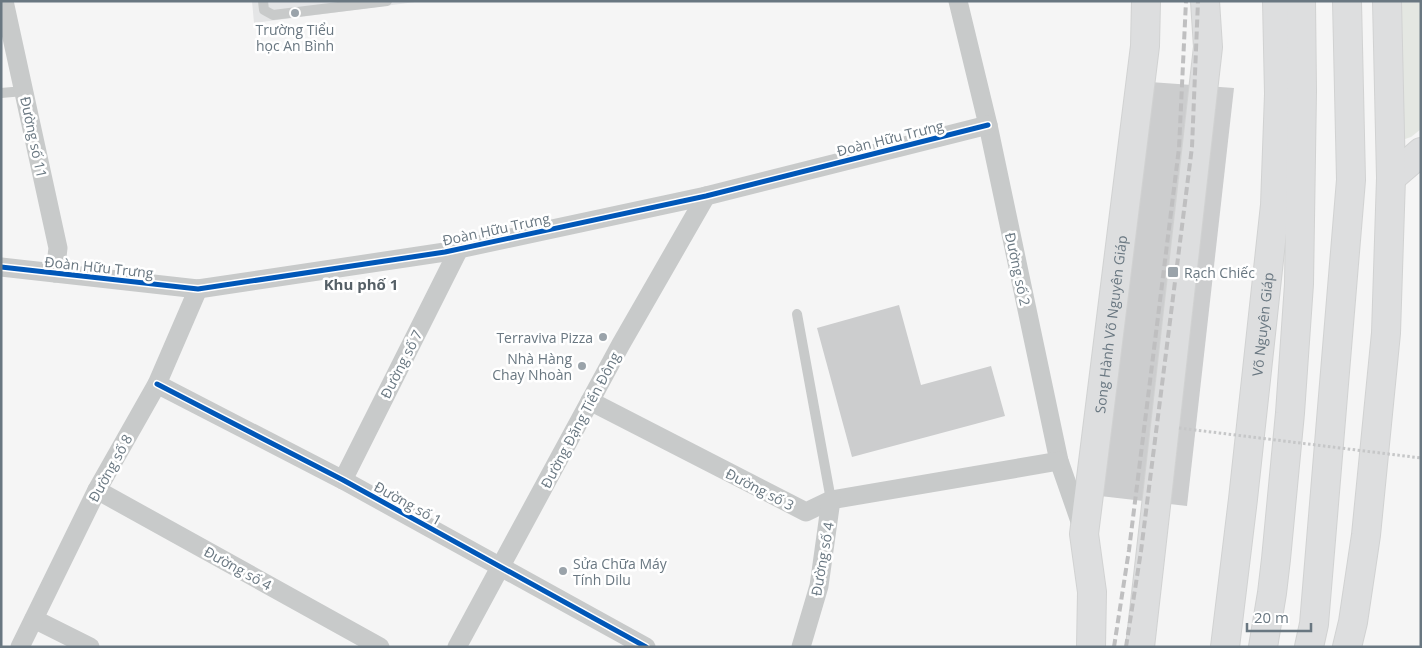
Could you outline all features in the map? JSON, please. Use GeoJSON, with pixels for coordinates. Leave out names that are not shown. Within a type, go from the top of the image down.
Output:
{"type":"FeatureCollection","features":[{"type":"Feature","properties":{"kind":"main road","name":"Song Hành Võ Nguyên Giáp"},"geometry":{"type":"LineString","coordinates":[[1091,647],[1092,592],[1084,534],[1144,56],[1146,1]]}},
{"type":"Feature","properties":{"kind":"main road"},"geometry":{"type":"LineString","coordinates":[[1140,647],[1208,47],[1205,1]]}},
{"type":"Feature","properties":{"kind":"main road","name":"Võ Nguyên Giáp"},"geometry":{"type":"LineString","coordinates":[[1225,647],[1244,499],[1275,205],[1279,94],[1277,1]]}},
{"type":"Feature","properties":{"kind":"main road"},"geometry":{"type":"LineString","coordinates":[[1263,647],[1276,559],[1290,413],[1299,284],[1302,91],[1301,1]]}},
{"type":"Feature","properties":{"kind":"main road"},"geometry":{"type":"LineString","coordinates":[[1314,639],[1351,180],[1347,1]]}},
{"type":"Feature","properties":{"kind":"main road"},"geometry":{"type":"LineString","coordinates":[[1347,647],[1353,622],[1366,535],[1386,333],[1391,178],[1387,1]]}},
{"type":"Feature","properties":{"kind":"main road"},"geometry":{"type":"LineString","coordinates":[[1391,178],[1421,152]]}},
{"type":"Feature","properties":{"kind":"main road"},"geometry":{"type":"LineString","coordinates":[[1244,499],[1276,559]]}},
{"type":"Feature","properties":{"kind":"main road"},"geometry":{"type":"LineString","coordinates":[[1238,647],[1255,610],[1272,593]]}},
{"type":"Feature","properties":{"kind":"street","name":"Đường số 11"},"geometry":{"type":"LineString","coordinates":[[4,1],[58,248],[55,273]]}},
{"type":"Feature","properties":{"kind":"street","name":"Đường số 2"},"geometry":{"type":"LineString","coordinates":[[958,1],[988,125],[1058,461],[1084,534]]}},
{"type":"Feature","properties":{"kind":"street","name":"Đoàn Hữu Trưng"},"geometry":{"type":"LineString","coordinates":[[1,267],[198,289],[459,249],[706,196],[988,125]]}},
{"type":"Feature","properties":{"kind":"street","name":"Đường Đặng Tiến Đông"},"geometry":{"type":"LineString","coordinates":[[457,647],[621,344],[706,196]]}},
{"type":"Feature","properties":{"kind":"street","name":"Đường số 7"},"geometry":{"type":"LineString","coordinates":[[343,480],[459,249]]}},
{"type":"Feature","properties":{"kind":"street","name":"Đường số 8"},"geometry":{"type":"LineString","coordinates":[[20,647],[96,490],[157,384],[198,289]]}},
{"type":"Feature","properties":{"kind":"street","name":"Đường số 1"},"geometry":{"type":"LineString","coordinates":[[157,384],[343,480],[646,647]]}},
{"type":"Feature","properties":{"kind":"street","name":"Đường số 3"},"geometry":{"type":"LineString","coordinates":[[590,402],[806,512],[832,500],[1058,461]]}},
{"type":"Feature","properties":{"kind":"street","name":"Đường số 4"},"geometry":{"type":"LineString","coordinates":[[96,490],[380,647]]}},
{"type":"Feature","properties":{"kind":"street","name":"Đường số 4"},"geometry":{"type":"LineString","coordinates":[[801,647],[819,586],[832,500]]}},
{"type":"Feature","properties":{"kind":"street"},"geometry":{"type":"LineString","coordinates":[[34,619],[90,647]]}},
{"type":"Feature","properties":{"kind":"lane"},"geometry":{"type":"LineString","coordinates":[[263,1],[264,10],[273,15],[386,1]]}},
{"type":"Feature","properties":{"kind":"lane"},"geometry":{"type":"LineString","coordinates":[[1,93],[24,91]]}},
{"type":"Feature","properties":{"kind":"lane"},"geometry":{"type":"LineString","coordinates":[[797,314],[832,500]]}},
{"type":"Feature","properties":{"kind":"path"},"geometry":{"type":"LineString","coordinates":[[1179,428],[1421,458]]}},
{"type":"Feature","properties":{"kind":"shaded area","name":"Trường Tiểu học An Bình"},"geometry":{"type":"Polygon","coordinates":[[[252,1],[423,1],[254,23],[252,1]]]}},
{"type":"Feature","properties":{"kind":"shaded area"},"geometry":{"type":"Polygon","coordinates":[[[1399,1],[1421,1],[1421,129],[1405,139],[1398,134],[1399,1]]]}},
{"type":"Feature","properties":{"kind":"building"},"geometry":{"type":"Polygon","coordinates":[[[1150,82],[1234,88],[1187,506],[1100,496],[1150,82]]]}},
{"type":"Feature","properties":{"kind":"building"},"geometry":{"type":"Polygon","coordinates":[[[899,305],[921,385],[991,366],[1005,416],[852,457],[817,328],[899,305]]]}},
{"type":"Feature","properties":{"kind":"railway"},"geometry":{"type":"LineString","coordinates":[[1114,647],[1129,550],[1179,148],[1186,1]]}},
{"type":"Feature","properties":{"kind":"railway"},"geometry":{"type":"LineString","coordinates":[[1126,647],[1141,551],[1192,147],[1198,1]]}},
{"type":"Feature","properties":{"kind":"cycle path"},"geometry":{"type":"LineString","coordinates":[[1,267],[198,289],[445,252],[706,196],[988,125]]}},
{"type":"Feature","properties":{"kind":"cycle path"},"geometry":{"type":"LineString","coordinates":[[157,384],[343,480],[646,647]]}},
{"type":"Feature","properties":{"kind":"place","name":"Trường Tiểu học An Bình"},"geometry":{"type":"Point","coordinates":[295,13]}},
{"type":"Feature","properties":{"kind":"place","name":"Rạch Chiếc"},"geometry":{"type":"Point","coordinates":[1173,272]}},
{"type":"Feature","properties":{"kind":"place","name":"Terraviva Pizza"},"geometry":{"type":"Point","coordinates":[603,337]}},
{"type":"Feature","properties":{"kind":"place","name":"Nhà Hàng Chay Nhoàn"},"geometry":{"type":"Point","coordinates":[582,366]}},
{"type":"Feature","properties":{"kind":"place","name":"Sửa Chữa Máy Tính Dilu"},"geometry":{"type":"Point","coordinates":[563,571]}},
{"type":"Feature","properties":{"kind":"district","name":"Khu phố 1"},"geometry":{"type":"Point","coordinates":[361,284]}}]}
